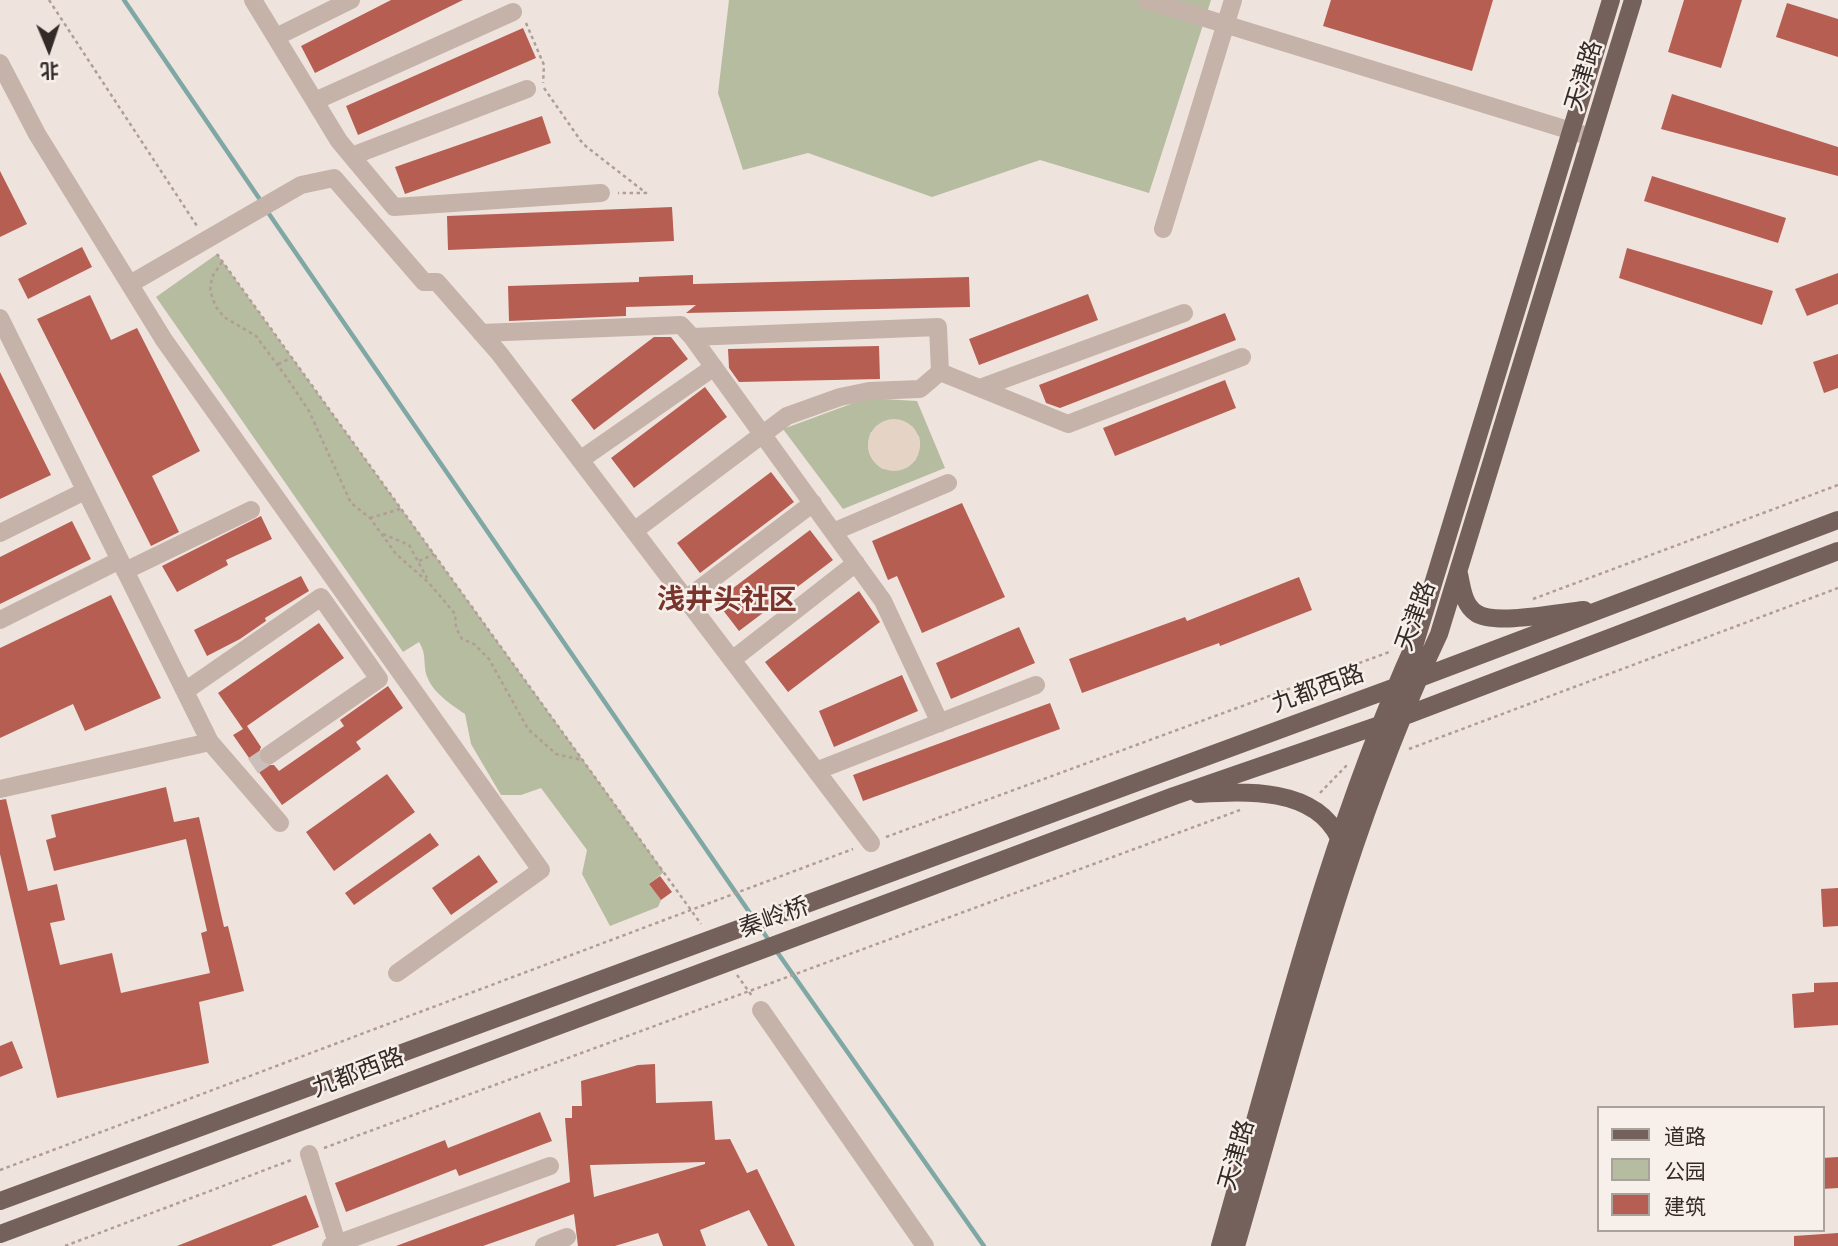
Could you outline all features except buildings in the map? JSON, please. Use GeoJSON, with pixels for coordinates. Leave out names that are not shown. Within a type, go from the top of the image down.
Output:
{"type":"FeatureCollection","features":[{"type":"Feature","properties":{"kind":"main road","name":"天津路"},"geometry":{"type":"LineString","coordinates":[[1236,1246],[1378,757],[1380,724],[1415,643],[1611,0]]}},
{"type":"Feature","properties":{"kind":"main road","name":"天津路"},"geometry":{"type":"LineString","coordinates":[[1220,1246],[1339,838],[1378,757],[1401,717],[1439,634],[1633,0]]}},
{"type":"Feature","properties":{"kind":"main road","name":"九都西路"},"geometry":{"type":"LineString","coordinates":[[813,900],[1418,679],[1838,520]]}},
{"type":"Feature","properties":{"kind":"main road"},"geometry":{"type":"LineString","coordinates":[[1174,796],[1401,717],[1838,551]]}},
{"type":"Feature","properties":{"kind":"main road"},"geometry":{"type":"LineString","coordinates":[[1458,571],[1465,600],[1476,614],[1498,619],[1609,607]]}},
{"type":"Feature","properties":{"kind":"main road"},"geometry":{"type":"LineString","coordinates":[[1174,796],[1241,791],[1291,798],[1327,822],[1339,838]]}},
{"type":"Feature","properties":{"kind":"main road","name":"秦岭桥"},"geometry":{"type":"LineString","coordinates":[[731,960],[1174,796]]}},
{"type":"Feature","properties":{"kind":"main road","name":"秦岭桥"},"geometry":{"type":"LineString","coordinates":[[715,936],[813,900]]}},
{"type":"Feature","properties":{"kind":"main road","name":"九都西路"},"geometry":{"type":"LineString","coordinates":[[0,1201],[715,936]]}},
{"type":"Feature","properties":{"kind":"main road","name":"九都西路"},"geometry":{"type":"LineString","coordinates":[[0,1234],[731,960]]}},
{"type":"Feature","properties":{"kind":"street"},"geometry":{"type":"LineString","coordinates":[[253,0],[352,156],[394,207],[601,193]]}},
{"type":"Feature","properties":{"kind":"street"},"geometry":{"type":"LineString","coordinates":[[276,37],[351,0]]}},
{"type":"Feature","properties":{"kind":"street"},"geometry":{"type":"LineString","coordinates":[[1146,0],[1591,137]]}},
{"type":"Feature","properties":{"kind":"street"},"geometry":{"type":"LineString","coordinates":[[1163,229],[1233,0]]}},
{"type":"Feature","properties":{"kind":"street"},"geometry":{"type":"LineString","coordinates":[[315,101],[513,12]]}},
{"type":"Feature","properties":{"kind":"street"},"geometry":{"type":"LineString","coordinates":[[0,63],[37,134],[164,340],[541,870],[397,973]]}},
{"type":"Feature","properties":{"kind":"street"},"geometry":{"type":"LineString","coordinates":[[352,156],[535,88]]}},
{"type":"Feature","properties":{"kind":"street"},"geometry":{"type":"LineString","coordinates":[[130,285],[210,241],[301,185],[334,178],[424,282],[436,282],[481,333],[871,843]]}},
{"type":"Feature","properties":{"kind":"street"},"geometry":{"type":"LineString","coordinates":[[980,388],[1184,313]]}},
{"type":"Feature","properties":{"kind":"street"},"geometry":{"type":"LineString","coordinates":[[0,318],[210,742],[246,771],[279,823]]}},
{"type":"Feature","properties":{"kind":"street"},"geometry":{"type":"LineString","coordinates":[[481,333],[681,325],[883,601],[940,723]]}},
{"type":"Feature","properties":{"kind":"street"},"geometry":{"type":"LineString","coordinates":[[692,337],[938,327],[940,372]]}},
{"type":"Feature","properties":{"kind":"street"},"geometry":{"type":"LineString","coordinates":[[940,372],[1068,424],[1242,357]]}},
{"type":"Feature","properties":{"kind":"street"},"geometry":{"type":"LineString","coordinates":[[580,460],[714,367]]}},
{"type":"Feature","properties":{"kind":"street"},"geometry":{"type":"LineString","coordinates":[[634,531],[761,432],[787,416],[840,397],[869,391],[920,389],[940,372]]}},
{"type":"Feature","properties":{"kind":"street"},"geometry":{"type":"LineString","coordinates":[[833,532],[948,483]]}},
{"type":"Feature","properties":{"kind":"street"},"geometry":{"type":"LineString","coordinates":[[0,533],[85,491]]}},
{"type":"Feature","properties":{"kind":"street"},"geometry":{"type":"LineString","coordinates":[[686,599],[813,503]]}},
{"type":"Feature","properties":{"kind":"street"},"geometry":{"type":"LineString","coordinates":[[0,620],[251,510]]}},
{"type":"Feature","properties":{"kind":"street"},"geometry":{"type":"LineString","coordinates":[[732,660],[856,564]]}},
{"type":"Feature","properties":{"kind":"street"},"geometry":{"type":"LineString","coordinates":[[185,691],[321,597],[379,679],[269,755]]}},
{"type":"Feature","properties":{"kind":"street"},"geometry":{"type":"LineString","coordinates":[[816,771],[1036,685]]}},
{"type":"Feature","properties":{"kind":"street"},"geometry":{"type":"LineString","coordinates":[[0,789],[210,742]]}},
{"type":"Feature","properties":{"kind":"street"},"geometry":{"type":"LineString","coordinates":[[761,1010],[925,1246]]}},
{"type":"Feature","properties":{"kind":"street"},"geometry":{"type":"LineString","coordinates":[[309,1154],[336,1245],[550,1166]]}},
{"type":"Feature","properties":{"kind":"street"},"geometry":{"type":"LineString","coordinates":[[544,1246],[567,1237]]}},
{"type":"Feature","properties":{"kind":"path"},"geometry":{"type":"LineString","coordinates":[[49,0],[222,262],[690,908],[715,936]]}},
{"type":"Feature","properties":{"kind":"path"},"geometry":{"type":"LineString","coordinates":[[513,12],[524,19],[544,65],[535,88],[583,144],[646,193],[601,193]]}},
{"type":"Feature","properties":{"kind":"path"},"geometry":{"type":"LineString","coordinates":[[222,262],[212,277],[210,291],[216,307],[224,317],[256,336],[278,364],[309,411],[351,503],[370,518],[396,555],[428,582],[455,614],[456,628],[462,639],[474,644],[489,659],[528,729],[556,754],[582,760]]}},
{"type":"Feature","properties":{"kind":"path"},"geometry":{"type":"LineString","coordinates":[[278,364],[291,358]]}},
{"type":"Feature","properties":{"kind":"path"},"geometry":{"type":"LineString","coordinates":[[1526,602],[1838,485]]}},
{"type":"Feature","properties":{"kind":"path"},"geometry":{"type":"LineString","coordinates":[[370,518],[392,514],[401,509]]}},
{"type":"Feature","properties":{"kind":"path"},"geometry":{"type":"LineString","coordinates":[[383,534],[409,545],[428,582]]}},
{"type":"Feature","properties":{"kind":"path"},"geometry":{"type":"LineString","coordinates":[[419,561],[434,554]]}},
{"type":"Feature","properties":{"kind":"path"},"geometry":{"type":"LineString","coordinates":[[1306,806],[1353,759],[1378,757],[1514,712],[1838,588]]}},
{"type":"Feature","properties":{"kind":"path"},"geometry":{"type":"LineString","coordinates":[[0,1170],[690,908],[1415,643]]}},
{"type":"Feature","properties":{"kind":"path"},"geometry":{"type":"LineString","coordinates":[[65,1246],[853,951],[1251,806]]}},
{"type":"Feature","properties":{"kind":"path"},"geometry":{"type":"LineString","coordinates":[[731,960],[761,1010]]}},
{"type":"Feature","properties":{"kind":"green space"},"geometry":{"type":"Polygon","coordinates":[[[729,0],[1211,0],[1149,193],[1040,160],[932,197],[808,153],[743,170],[718,93],[729,0]]]}},
{"type":"Feature","properties":{"kind":"green space"},"geometry":{"type":"Polygon","coordinates":[[[217,254],[664,872],[649,884],[661,900],[658,907],[610,926],[582,874],[587,850],[541,788],[521,795],[501,795],[471,744],[465,714],[440,695],[430,682],[419,642],[403,652],[156,297],[217,254]]]}},
{"type":"Feature","properties":{"kind":"green space"},"geometry":{"type":"Polygon","coordinates":[[[867,398],[917,401],[945,468],[843,509],[783,429],[867,398]],[[871,432],[868,443],[874,462],[883,469],[915,461],[920,445],[919,436],[871,432]]]}},
{"type":"Feature","properties":{"kind":"shaded area"},"geometry":{"type":"Polygon","coordinates":[[[894,419],[904,421],[912,427],[918,435],[918,455],[912,463],[904,469],[894,471],[884,469],[876,463],[870,455],[868,445],[870,435],[876,427],[884,421],[894,419]]]}},
{"type":"Feature","properties":{"kind":"waterway"},"geometry":{"type":"LineString","coordinates":[[124,0],[263,204]]}},
{"type":"Feature","properties":{"kind":"waterway"},"geometry":{"type":"LineString","coordinates":[[267,211],[754,919]]}},
{"type":"Feature","properties":{"kind":"waterway"},"geometry":{"type":"LineString","coordinates":[[759,926],[770,942]]}},
{"type":"Feature","properties":{"kind":"waterway"},"geometry":{"type":"LineString","coordinates":[[775,949],[984,1246]]}},
{"type":"Feature","properties":{"kind":"tunnel"},"geometry":{"type":"LineString","coordinates":[[253,766],[269,755]]}},
{"type":"Feature","properties":{"kind":"district","name":"浅井头社区"},"geometry":{"type":"Point","coordinates":[727,601]}}]}
